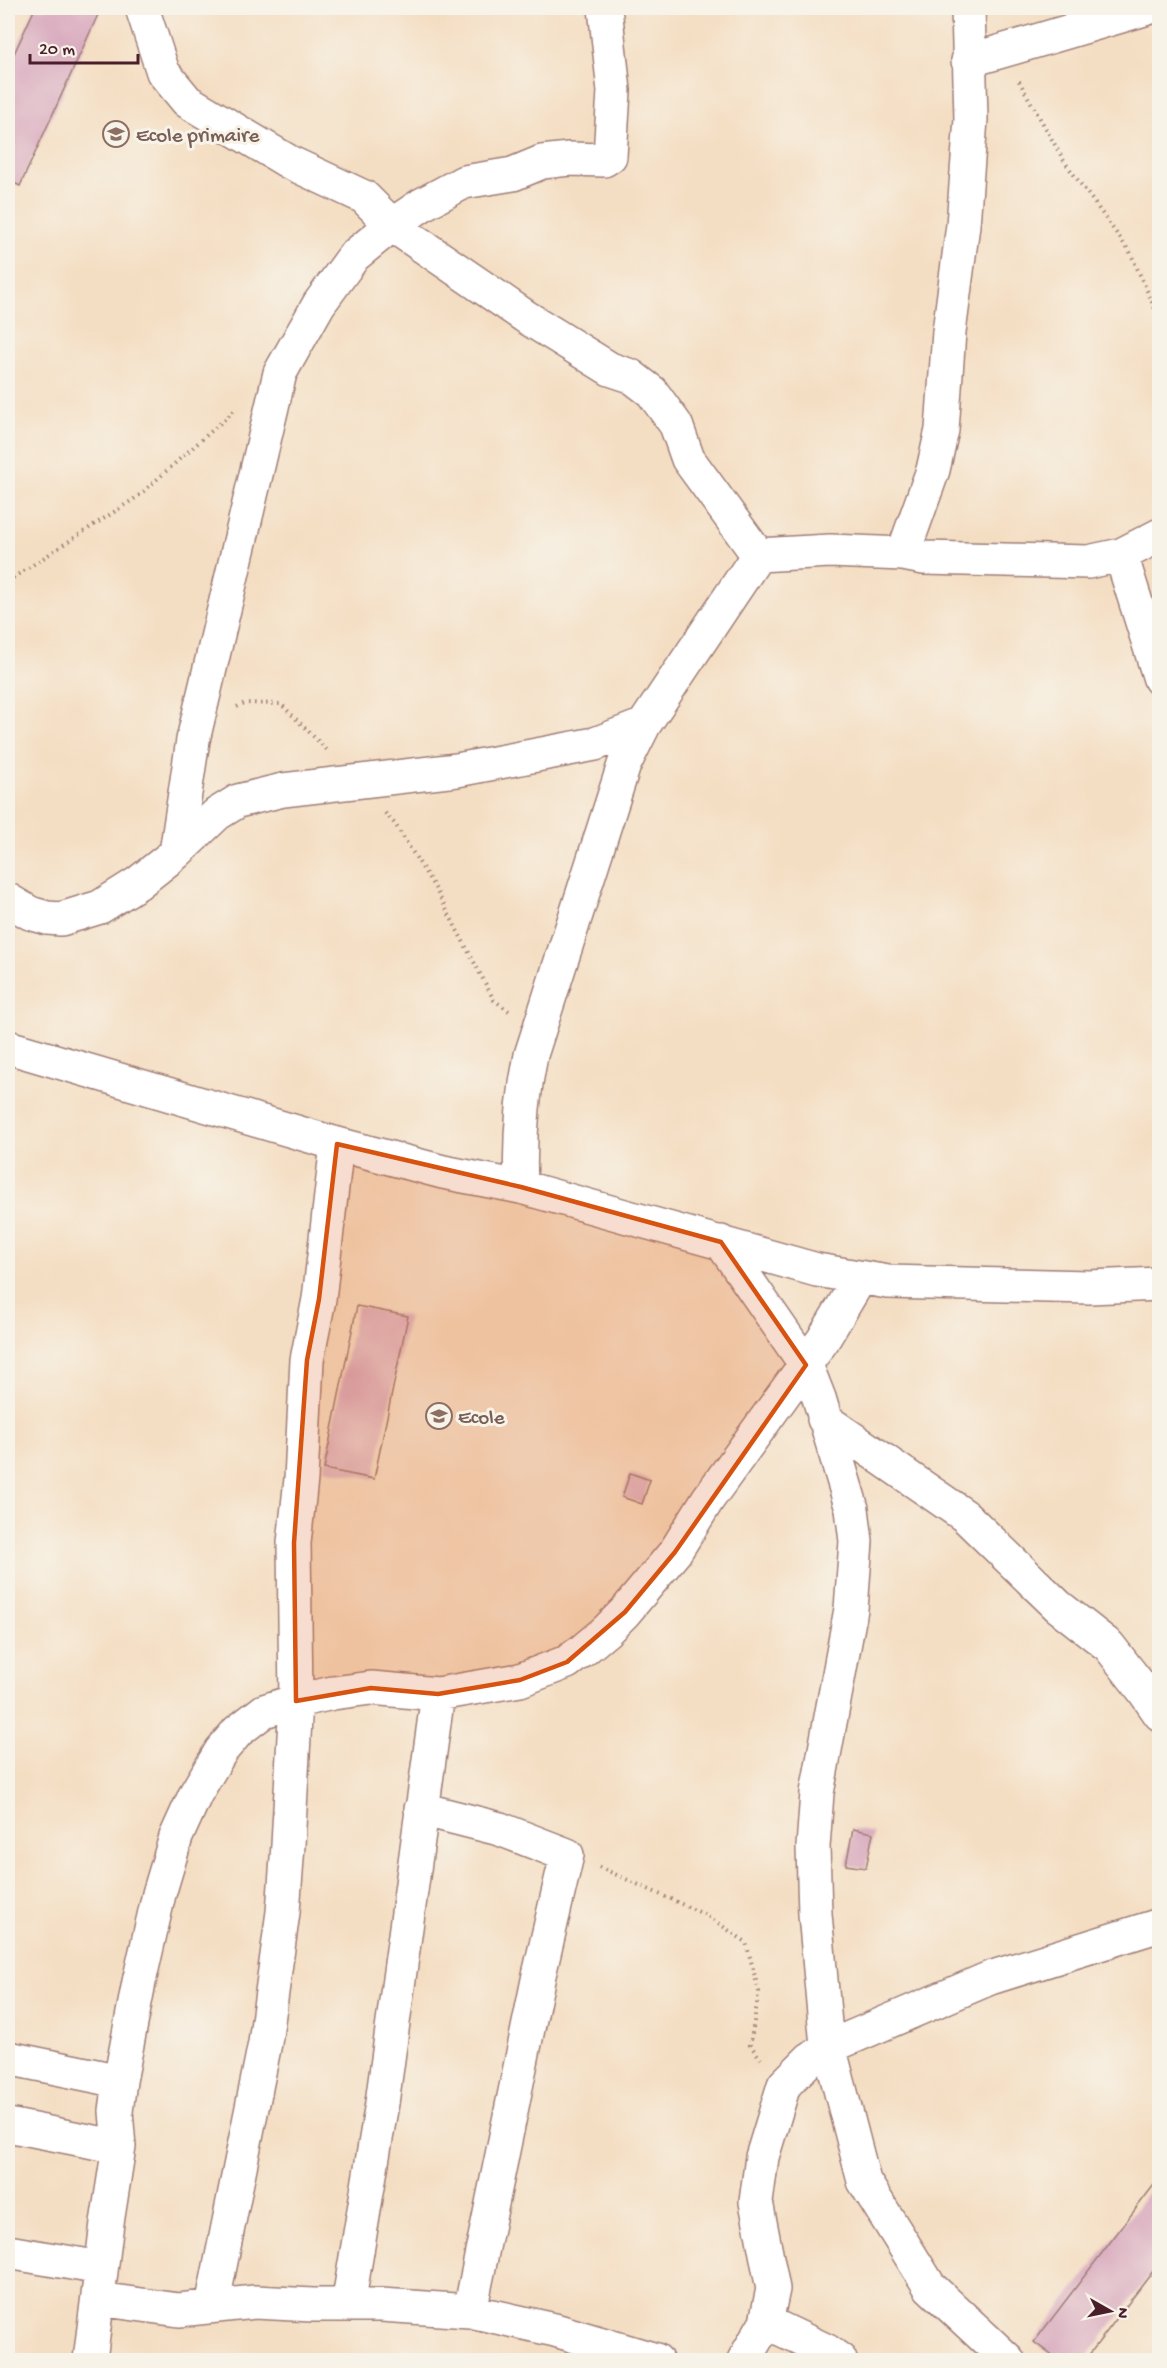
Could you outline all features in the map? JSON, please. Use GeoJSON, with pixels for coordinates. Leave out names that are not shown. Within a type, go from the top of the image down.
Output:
{"type":"FeatureCollection","features":[{"type":"Feature","properties":{"kind":"street"},"geometry":{"type":"LineString","coordinates":[[142,8],[163,72],[187,101],[290,162],[364,197],[392,225],[526,317],[610,369],[631,376],[652,392],[676,425],[688,459],[758,555]]}},
{"type":"Feature","properties":{"kind":"street"},"geometry":{"type":"LineString","coordinates":[[176,853],[193,740],[279,373],[319,303],[354,256],[392,225],[423,204],[464,182],[513,174],[542,162],[569,159],[604,160],[610,156],[614,91],[605,8]]}},
{"type":"Feature","properties":{"kind":"street"},"geometry":{"type":"LineString","coordinates":[[968,61],[1148,8]]}},
{"type":"Feature","properties":{"kind":"street"},"geometry":{"type":"LineString","coordinates":[[903,554],[933,470],[942,430],[949,332],[963,225],[971,118],[963,11]]}},
{"type":"Feature","properties":{"kind":"street"},"geometry":{"type":"LineString","coordinates":[[758,555],[830,550],[903,554],[924,558],[1088,562],[1121,555],[1160,535]]}},
{"type":"Feature","properties":{"kind":"street"},"geometry":{"type":"LineString","coordinates":[[521,1187],[519,1144],[525,1086],[531,1055],[624,765],[644,725],[758,555]]}},
{"type":"Feature","properties":{"kind":"street"},"geometry":{"type":"LineString","coordinates":[[1121,555],[1160,679]]}},
{"type":"Feature","properties":{"kind":"street"},"geometry":{"type":"LineString","coordinates":[[8,900],[30,913],[46,918],[62,919],[100,906],[138,883],[176,853],[217,814],[238,801],[283,790],[457,770],[595,744],[644,725]]}},
{"type":"Feature","properties":{"kind":"street"},"geometry":{"type":"LineString","coordinates":[[8,1047],[337,1144],[443,1172],[521,1187],[721,1242],[798,1266],[888,1281],[1089,1287],[1160,1284]]}},
{"type":"Feature","properties":{"kind":"street"},"geometry":{"type":"LineString","coordinates":[[212,2306],[267,2031],[283,1912],[296,1701],[294,1543],[301,1479],[307,1360],[319,1299],[337,1144]]}},
{"type":"Feature","properties":{"kind":"street"},"geometry":{"type":"LineString","coordinates":[[721,1242],[806,1365],[819,1398],[852,1509],[855,1541],[851,1609],[817,1793],[813,1847],[815,1914],[825,2035],[864,2181],[930,2287],[1008,2361]]}},
{"type":"Feature","properties":{"kind":"street"},"geometry":{"type":"LineString","coordinates":[[90,2361],[119,2147],[116,2111],[120,2081],[149,1938],[176,1837],[196,1793],[221,1751],[238,1731],[264,1711],[296,1701],[333,1692],[371,1688],[438,1694],[520,1680],[567,1662],[606,1631],[675,1552],[708,1499],[806,1365],[860,1278]]}},
{"type":"Feature","properties":{"kind":"street"},"geometry":{"type":"LineString","coordinates":[[824,1419],[965,1516],[1058,1606],[1109,1646],[1160,1714]]}},
{"type":"Feature","properties":{"kind":"street"},"geometry":{"type":"LineString","coordinates":[[348,2305],[381,2103],[438,1694]]}},
{"type":"Feature","properties":{"kind":"street"},"geometry":{"type":"LineString","coordinates":[[421,1809],[500,1829],[567,1855],[539,1975],[470,2311]]}},
{"type":"Feature","properties":{"kind":"street"},"geometry":{"type":"LineString","coordinates":[[744,2361],[766,2322],[773,2289],[756,2202],[762,2157],[784,2085],[810,2059],[829,2048],[990,1978],[1160,1924]]}},
{"type":"Feature","properties":{"kind":"street"},"geometry":{"type":"LineString","coordinates":[[8,2058],[120,2081]]}},
{"type":"Feature","properties":{"kind":"street"},"geometry":{"type":"LineString","coordinates":[[8,2125],[119,2147]]}},
{"type":"Feature","properties":{"kind":"street"},"geometry":{"type":"LineString","coordinates":[[8,2253],[164,2309],[178,2310],[255,2302],[470,2311],[555,2330],[656,2361]]}},
{"type":"Feature","properties":{"kind":"street"},"geometry":{"type":"LineString","coordinates":[[766,2322],[827,2351],[840,2361]]}},
{"type":"Feature","properties":{"kind":"path"},"geometry":{"type":"LineString","coordinates":[[1002,50],[1064,160],[1130,252],[1160,320]]}},
{"type":"Feature","properties":{"kind":"path"},"geometry":{"type":"LineString","coordinates":[[8,581],[137,497],[235,410]]}},
{"type":"Feature","properties":{"kind":"path"},"geometry":{"type":"LineString","coordinates":[[235,708],[245,703],[281,704],[358,782],[395,824],[435,888],[494,1000],[539,1032]]}},
{"type":"Feature","properties":{"kind":"path"},"geometry":{"type":"LineString","coordinates":[[567,1855],[624,1876],[706,1915],[746,1942],[759,1992],[750,2045],[784,2085]]}},
{"type":"Feature","properties":{"kind":"highlighted area"},"geometry":{"type":"Polygon","coordinates":[[[337,1144],[521,1187],[721,1242],[806,1365],[675,1552],[625,1612],[567,1662],[520,1680],[438,1694],[371,1688],[296,1701],[294,1543],[307,1360],[319,1299],[337,1144]]]}},
{"type":"Feature","properties":{"kind":"building"},"geometry":{"type":"Polygon","coordinates":[[[35,8],[101,8],[20,186],[8,180],[8,67],[35,8]]]}},
{"type":"Feature","properties":{"kind":"building"},"geometry":{"type":"Polygon","coordinates":[[[357,1306],[408,1316],[374,1479],[324,1469],[357,1306]]]}},
{"type":"Feature","properties":{"kind":"building"},"geometry":{"type":"Polygon","coordinates":[[[630,1473],[650,1480],[642,1504],[622,1497],[630,1473]]]}},
{"type":"Feature","properties":{"kind":"building"},"geometry":{"type":"Polygon","coordinates":[[[853,1829],[873,1833],[866,1868],[846,1865],[853,1829]]]}},
{"type":"Feature","properties":{"kind":"building"},"geometry":{"type":"Polygon","coordinates":[[[1160,2177],[1160,2262],[1085,2360],[1058,2360],[1034,2342],[1160,2177]]]}},
{"type":"Feature","properties":{"kind":"place","name":"Ecole primaire"},"geometry":{"type":"Point","coordinates":[116,134]}},
{"type":"Feature","properties":{"kind":"place","name":"Ecole"},"geometry":{"type":"Point","coordinates":[439,1416]}}]}
